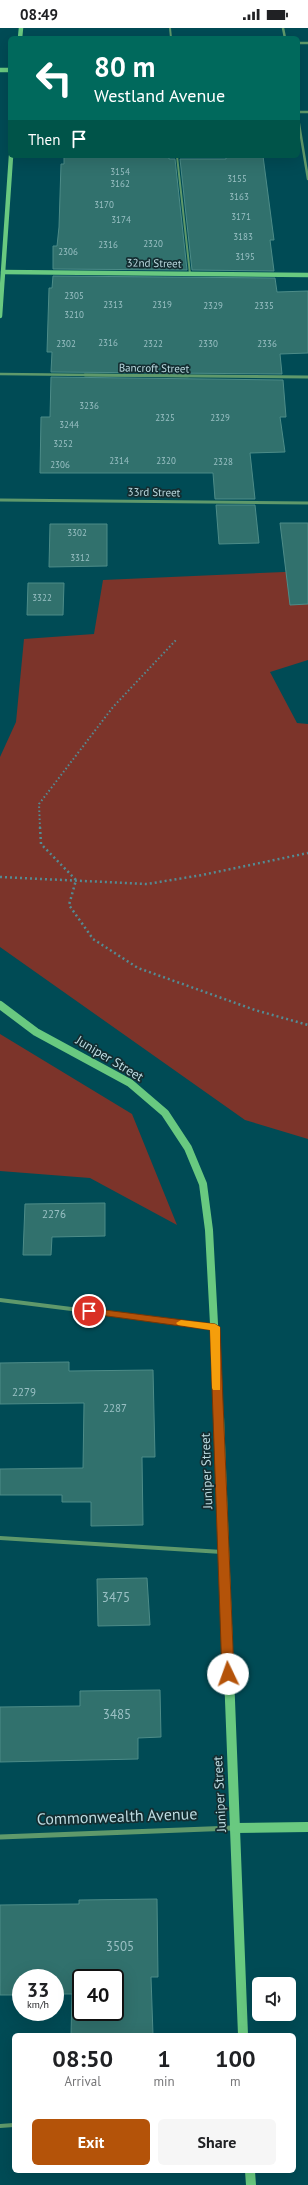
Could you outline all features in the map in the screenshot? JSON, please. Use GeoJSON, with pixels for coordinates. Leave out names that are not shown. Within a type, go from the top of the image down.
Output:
{"type":"FeatureCollection","features":[{"type":"Feature","properties":{"kind":"street"},"geometry":{"type":"LineString","coordinates":[[300,130],[308,179]]}},
{"type":"Feature","properties":{"kind":"street"},"geometry":{"type":"LineString","coordinates":[[0,316],[10,158]]}},
{"type":"Feature","properties":{"kind":"street","name":"32nd Street"},"geometry":{"type":"LineString","coordinates":[[2,272],[308,275]]}},
{"type":"Feature","properties":{"kind":"street","name":"Bancroft Street"},"geometry":{"type":"LineString","coordinates":[[0,374],[308,377]]}},
{"type":"Feature","properties":{"kind":"street","name":"33rd Street"},"geometry":{"type":"LineString","coordinates":[[0,500],[308,503]]}},
{"type":"Feature","properties":{"kind":"street","name":"Juniper Street"},"geometry":{"type":"LineString","coordinates":[[0,1005],[36,1032],[130,1083],[165,1113],[188,1148],[203,1184],[209,1230],[215,1327],[222,1552],[243,2033]]}},
{"type":"Feature","properties":{"kind":"street"},"geometry":{"type":"LineString","coordinates":[[0,1300],[215,1327]]}},
{"type":"Feature","properties":{"kind":"street","name":"Commonwealth Avenue"},"geometry":{"type":"LineString","coordinates":[[0,1836],[308,1827]]}},
{"type":"Feature","properties":{"kind":"street"},"geometry":{"type":"LineString","coordinates":[[250,2173],[251,2185]]}},
{"type":"Feature","properties":{"kind":"lane"},"geometry":{"type":"LineString","coordinates":[[177,158],[190,274]]}},
{"type":"Feature","properties":{"kind":"lane"},"geometry":{"type":"LineString","coordinates":[[0,1538],[222,1552]]}},
{"type":"Feature","properties":{"kind":"lane"},"geometry":{"type":"LineString","coordinates":[[0,2126],[12,2125]]}},
{"type":"Feature","properties":{"kind":"path"},"geometry":{"type":"LineString","coordinates":[[76,880],[41,844],[39,804],[113,707],[176,640]]}},
{"type":"Feature","properties":{"kind":"path"},"geometry":{"type":"LineString","coordinates":[[0,877],[147,884],[209,874],[308,853]]}},
{"type":"Feature","properties":{"kind":"path"},"geometry":{"type":"LineString","coordinates":[[76,880],[69,905],[73,911],[93,939],[138,968],[255,1010],[308,1025]]}},
{"type":"Feature","properties":{"kind":"shaded area"},"geometry":{"type":"Polygon","coordinates":[[[308,571],[308,660],[270,672],[297,723],[308,724],[308,1139],[245,1120],[0,947],[0,757],[16,722],[24,639],[94,634],[103,580],[308,571]]]}},
{"type":"Feature","properties":{"kind":"shaded area"},"geometry":{"type":"Polygon","coordinates":[[[0,1034],[132,1114],[177,1225],[90,1178],[0,1171],[0,1034]]]}},
{"type":"Feature","properties":{"kind":"building"},"geometry":{"type":"Polygon","coordinates":[[[64,158],[175,159],[187,270],[53,269],[53,246],[57,246],[59,227],[61,164],[64,164],[64,158]]]}},
{"type":"Feature","properties":{"kind":"building"},"geometry":{"type":"Polygon","coordinates":[[[263,158],[274,240],[270,240],[274,271],[192,270],[180,159],[263,158]]]}},
{"type":"Feature","properties":{"kind":"building"},"geometry":{"type":"Polygon","coordinates":[[[53,276],[275,278],[277,292],[308,291],[308,353],[280,354],[282,374],[51,372],[52,352],[47,352],[49,288],[52,288],[53,276]]]}},
{"type":"Feature","properties":{"kind":"building"},"geometry":{"type":"Polygon","coordinates":[[[51,377],[283,380],[286,417],[280,417],[285,452],[250,453],[255,499],[215,499],[213,473],[40,473],[41,417],[50,417],[51,377]]]}},
{"type":"Feature","properties":{"kind":"building"},"geometry":{"type":"Polygon","coordinates":[[[216,505],[255,505],[259,543],[219,544],[216,505]]]}},
{"type":"Feature","properties":{"kind":"building"},"geometry":{"type":"Polygon","coordinates":[[[280,523],[308,523],[308,604],[290,605],[280,523]]]}},
{"type":"Feature","properties":{"kind":"building"},"geometry":{"type":"Polygon","coordinates":[[[50,524],[107,524],[107,566],[49,567],[50,524]]]}},
{"type":"Feature","properties":{"kind":"building"},"geometry":{"type":"Polygon","coordinates":[[[28,583],[64,583],[63,615],[27,615],[28,583]]]}},
{"type":"Feature","properties":{"kind":"building"},"geometry":{"type":"Polygon","coordinates":[[[105,1203],[105,1236],[52,1237],[51,1255],[23,1255],[25,1204],[105,1203]]]}},
{"type":"Feature","properties":{"kind":"building"},"geometry":{"type":"Polygon","coordinates":[[[69,1362],[69,1371],[153,1370],[155,1457],[142,1457],[143,1525],[91,1526],[91,1502],[62,1502],[62,1495],[0,1495],[0,1469],[83,1468],[84,1403],[0,1404],[0,1363],[69,1362]]]}},
{"type":"Feature","properties":{"kind":"building"},"geometry":{"type":"Polygon","coordinates":[[[147,1578],[150,1625],[98,1626],[97,1579],[147,1578]]]}},
{"type":"Feature","properties":{"kind":"building"},"geometry":{"type":"Polygon","coordinates":[[[160,1690],[161,1737],[138,1738],[138,1759],[0,1762],[0,1707],[80,1706],[80,1691],[160,1690]]]}},
{"type":"Feature","properties":{"kind":"building"},"geometry":{"type":"Polygon","coordinates":[[[157,1899],[158,1977],[151,1977],[153,2033],[71,2033],[72,1994],[64,1994],[64,1969],[12,1969],[12,1995],[0,1995],[0,1905],[79,1904],[79,1900],[157,1899]]]}},
{"type":"Feature","properties":{"kind":"slow traffic"},"geometry":{"type":"LineString","coordinates":[[181,1323],[215,1327],[217,1388]]}},
{"type":"Feature","properties":{"kind":"route"},"geometry":{"type":"LineString","coordinates":[[89,1311],[215,1327],[222,1552],[228,1674]]}}]}
